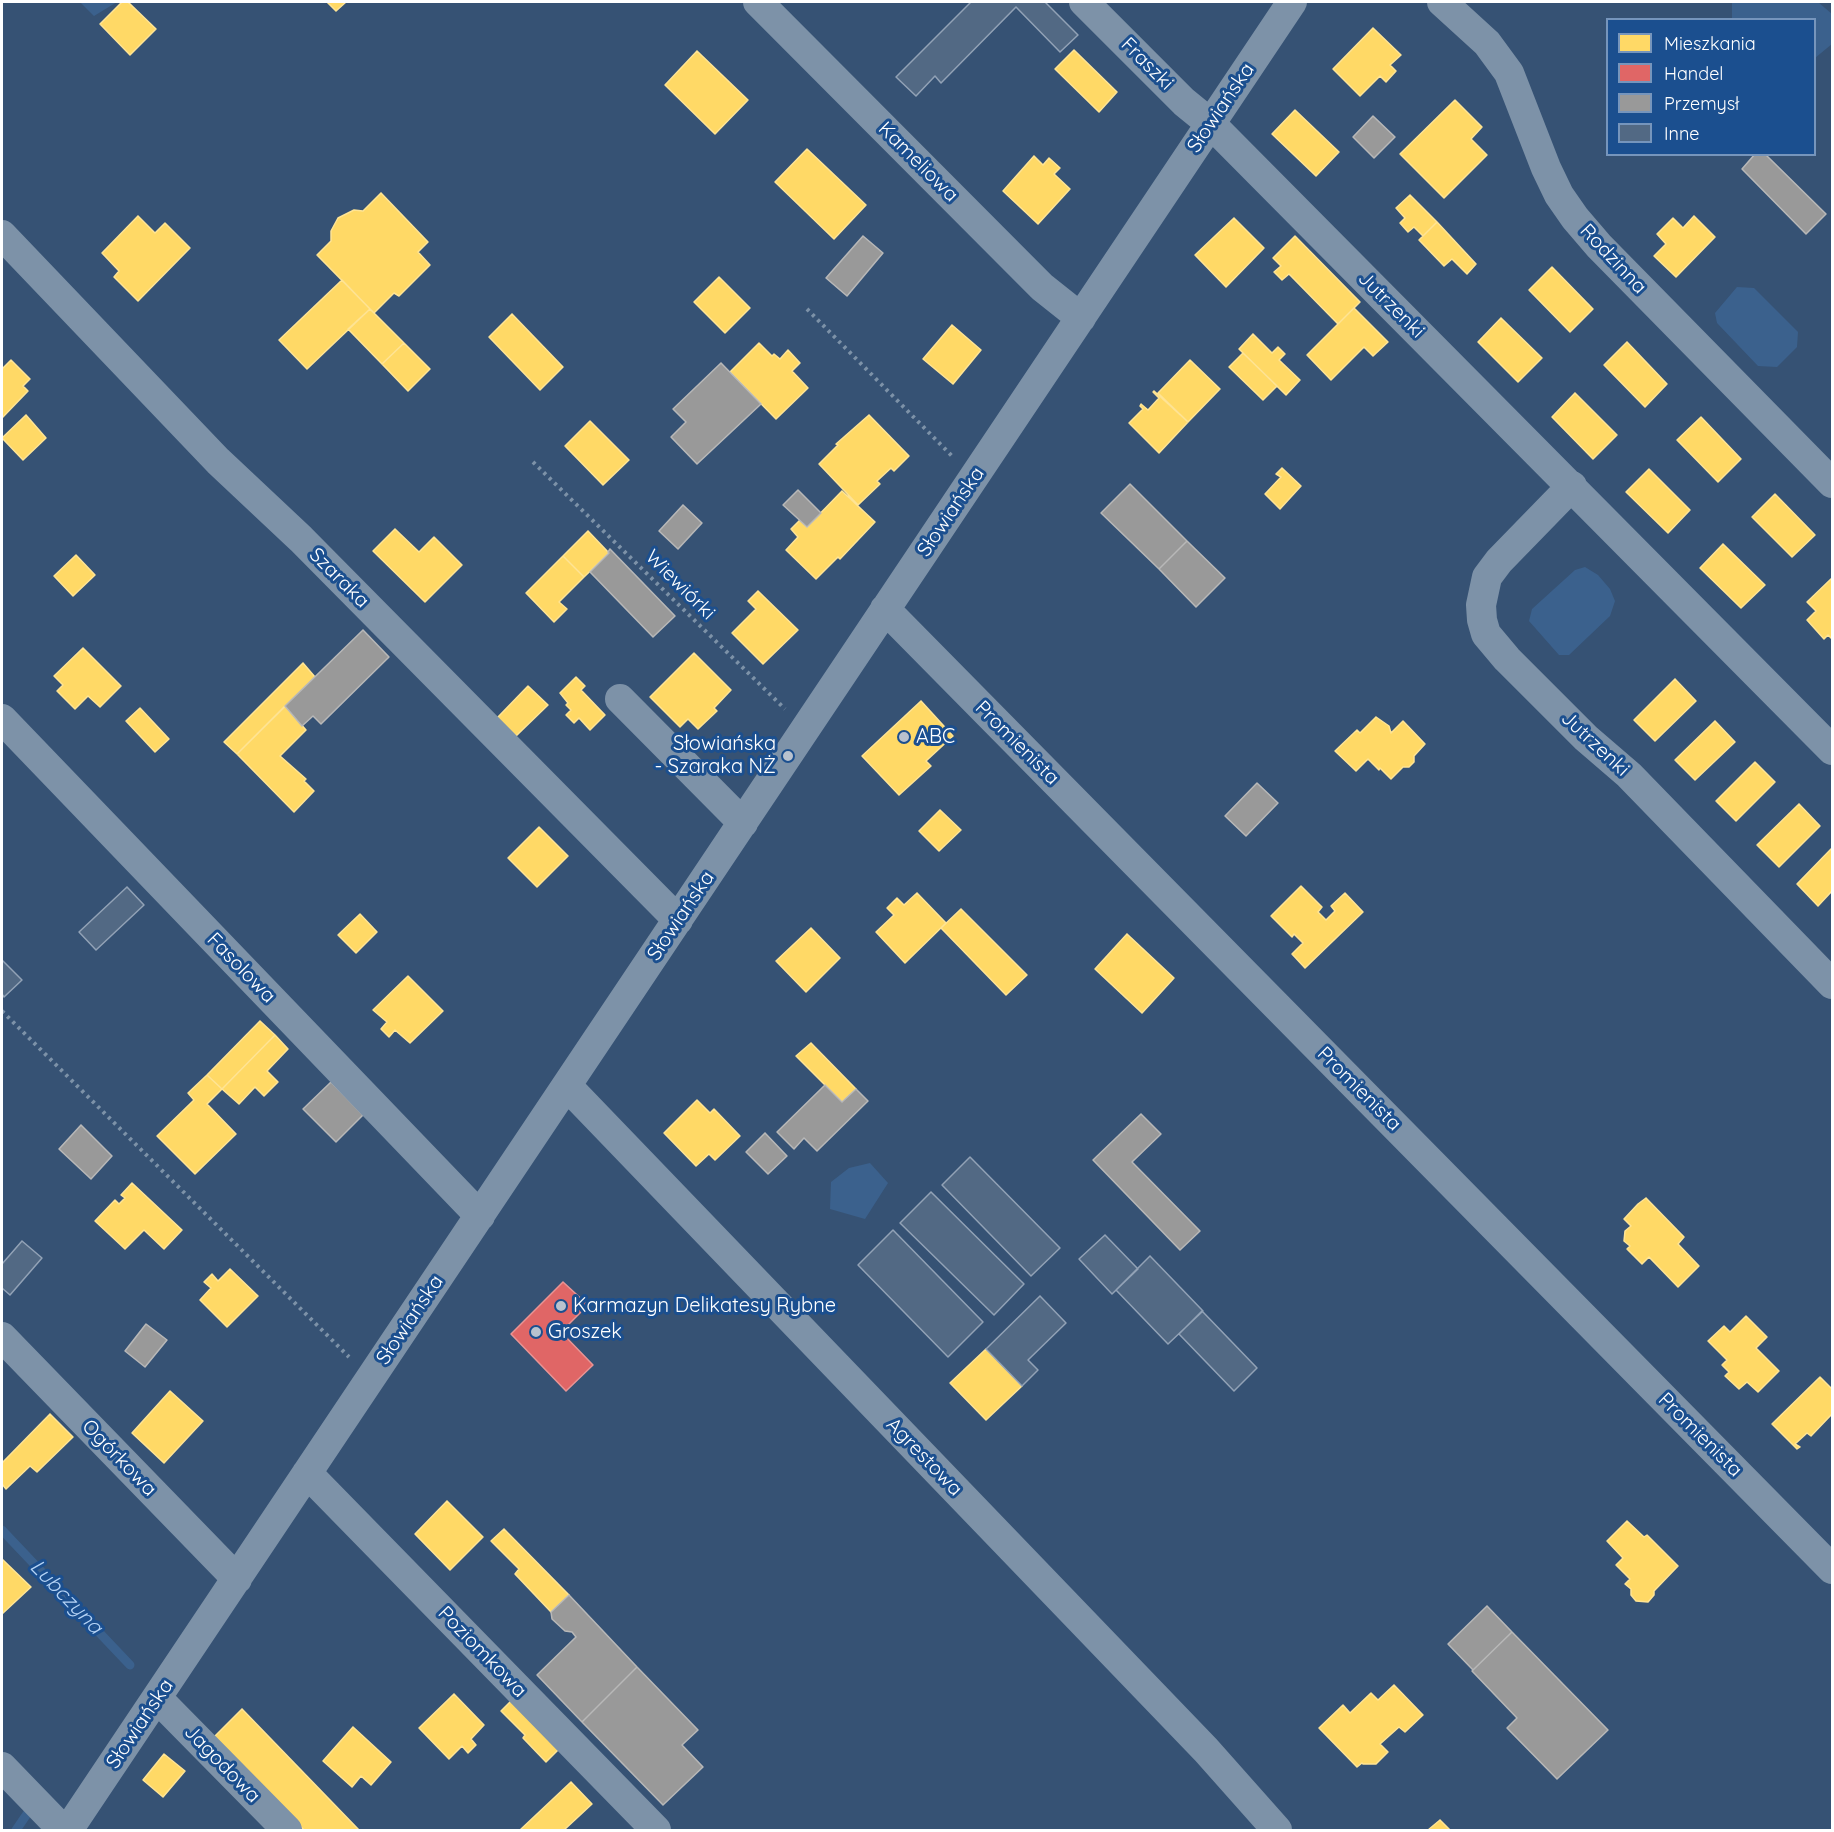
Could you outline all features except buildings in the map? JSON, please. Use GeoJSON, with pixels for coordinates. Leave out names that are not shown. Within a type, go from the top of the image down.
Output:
{"type":"FeatureCollection","features":[{"type":"Feature","properties":{"kind":"street","name":"Kameliowa"},"geometry":{"type":"LineString","coordinates":[[758,2],[1042,287],[1081,318]]}},
{"type":"Feature","properties":{"kind":"street","name":"Fraszki"},"geometry":{"type":"LineString","coordinates":[[1084,2],[1184,102],[1211,124]]}},
{"type":"Feature","properties":{"kind":"street","name":"Słowiańska"},"geometry":{"type":"LineString","coordinates":[[68,1830],[1292,2]]}},
{"type":"Feature","properties":{"kind":"street","name":"Rodzinna"},"geometry":{"type":"LineString","coordinates":[[1442,2],[1487,43],[1509,73],[1546,168],[1559,195],[1575,218],[1608,255],[1833,483]]}},
{"type":"Feature","properties":{"kind":"street","name":"Jutrzenki"},"geometry":{"type":"LineString","coordinates":[[1211,124],[1833,750]]}},
{"type":"Feature","properties":{"kind":"street","name":"Szaraka"},"geometry":{"type":"LineString","coordinates":[[2,235],[218,461],[301,538],[678,920]]}},
{"type":"Feature","properties":{"kind":"street","name":"Jutrzenki"},"geometry":{"type":"LineString","coordinates":[[1572,486],[1499,561],[1487,577],[1481,605],[1486,634],[1507,659],[1586,738],[1629,774],[1833,984]]}},
{"type":"Feature","properties":{"kind":"street","name":"Promienista"},"geometry":{"type":"LineString","coordinates":[[885,609],[1833,1569]]}},
{"type":"Feature","properties":{"kind":"street"},"geometry":{"type":"LineString","coordinates":[[620,699],[743,823]]}},
{"type":"Feature","properties":{"kind":"street","name":"Fasolowa"},"geometry":{"type":"LineString","coordinates":[[2,719],[480,1216]]}},
{"type":"Feature","properties":{"kind":"street","name":"Agrestowa"},"geometry":{"type":"LineString","coordinates":[[567,1086],[1206,1750],[1277,1830]]}},
{"type":"Feature","properties":{"kind":"street","name":"Ogórkowa"},"geometry":{"type":"LineString","coordinates":[[2,1337],[237,1579]]}},
{"type":"Feature","properties":{"kind":"street","name":"Poziomkowa"},"geometry":{"type":"LineString","coordinates":[[307,1473],[656,1830]]}},
{"type":"Feature","properties":{"kind":"street","name":"Jagodowa"},"geometry":{"type":"LineString","coordinates":[[157,1698],[287,1830]]}},
{"type":"Feature","properties":{"kind":"street"},"geometry":{"type":"LineString","coordinates":[[2,1767],[63,1830]]}},
{"type":"Feature","properties":{"kind":"path"},"geometry":{"type":"LineString","coordinates":[[807,309],[974,478]]}},
{"type":"Feature","properties":{"kind":"path","name":"Wiewiórki"},"geometry":{"type":"LineString","coordinates":[[533,462],[806,730]]}},
{"type":"Feature","properties":{"kind":"path"},"geometry":{"type":"LineString","coordinates":[[2,1011],[371,1378]]}},
{"type":"Feature","properties":{"kind":"water"},"geometry":{"type":"Polygon","coordinates":[[[80,2],[117,2],[94,16],[80,2]]]}},
{"type":"Feature","properties":{"kind":"water"},"geometry":{"type":"Polygon","coordinates":[[[1732,2],[1818,2],[1832,14],[1832,44],[1816,57],[1816,18],[1732,18],[1732,2]]]}},
{"type":"Feature","properties":{"kind":"water"},"geometry":{"type":"Polygon","coordinates":[[[1737,287],[1754,288],[1798,332],[1797,347],[1777,367],[1758,366],[1717,323],[1715,313],[1737,287]]]}},
{"type":"Feature","properties":{"kind":"water"},"geometry":{"type":"Polygon","coordinates":[[[1585,567],[1598,575],[1610,589],[1615,601],[1610,616],[1569,655],[1559,655],[1529,621],[1532,609],[1575,570],[1585,567]]]}},
{"type":"Feature","properties":{"kind":"water"},"geometry":{"type":"Polygon","coordinates":[[[870,1163],[888,1183],[865,1219],[830,1209],[831,1182],[849,1168],[870,1163]]]}},
{"type":"Feature","properties":{"kind":"waterway","name":"Lubczyna"},"geometry":{"type":"LineString","coordinates":[[2,1530],[130,1665]]}},
{"type":"Feature","properties":{"kind":"waterway","name":"Lubczyna"},"geometry":{"type":"LineString","coordinates":[[16,1830],[27,1814]]}},
{"type":"Feature","properties":{"kind":"place","name":"ABC"},"geometry":{"type":"Point","coordinates":[904,737]}},
{"type":"Feature","properties":{"kind":"place","name":"Słowiańska - Szaraka NŻ"},"geometry":{"type":"Point","coordinates":[788,756]}},
{"type":"Feature","properties":{"kind":"place","name":"Karmazyn Delikatesy Rybne"},"geometry":{"type":"Point","coordinates":[561,1306]}},
{"type":"Feature","properties":{"kind":"place","name":"Groszek"},"geometry":{"type":"Point","coordinates":[536,1332]}}]}
